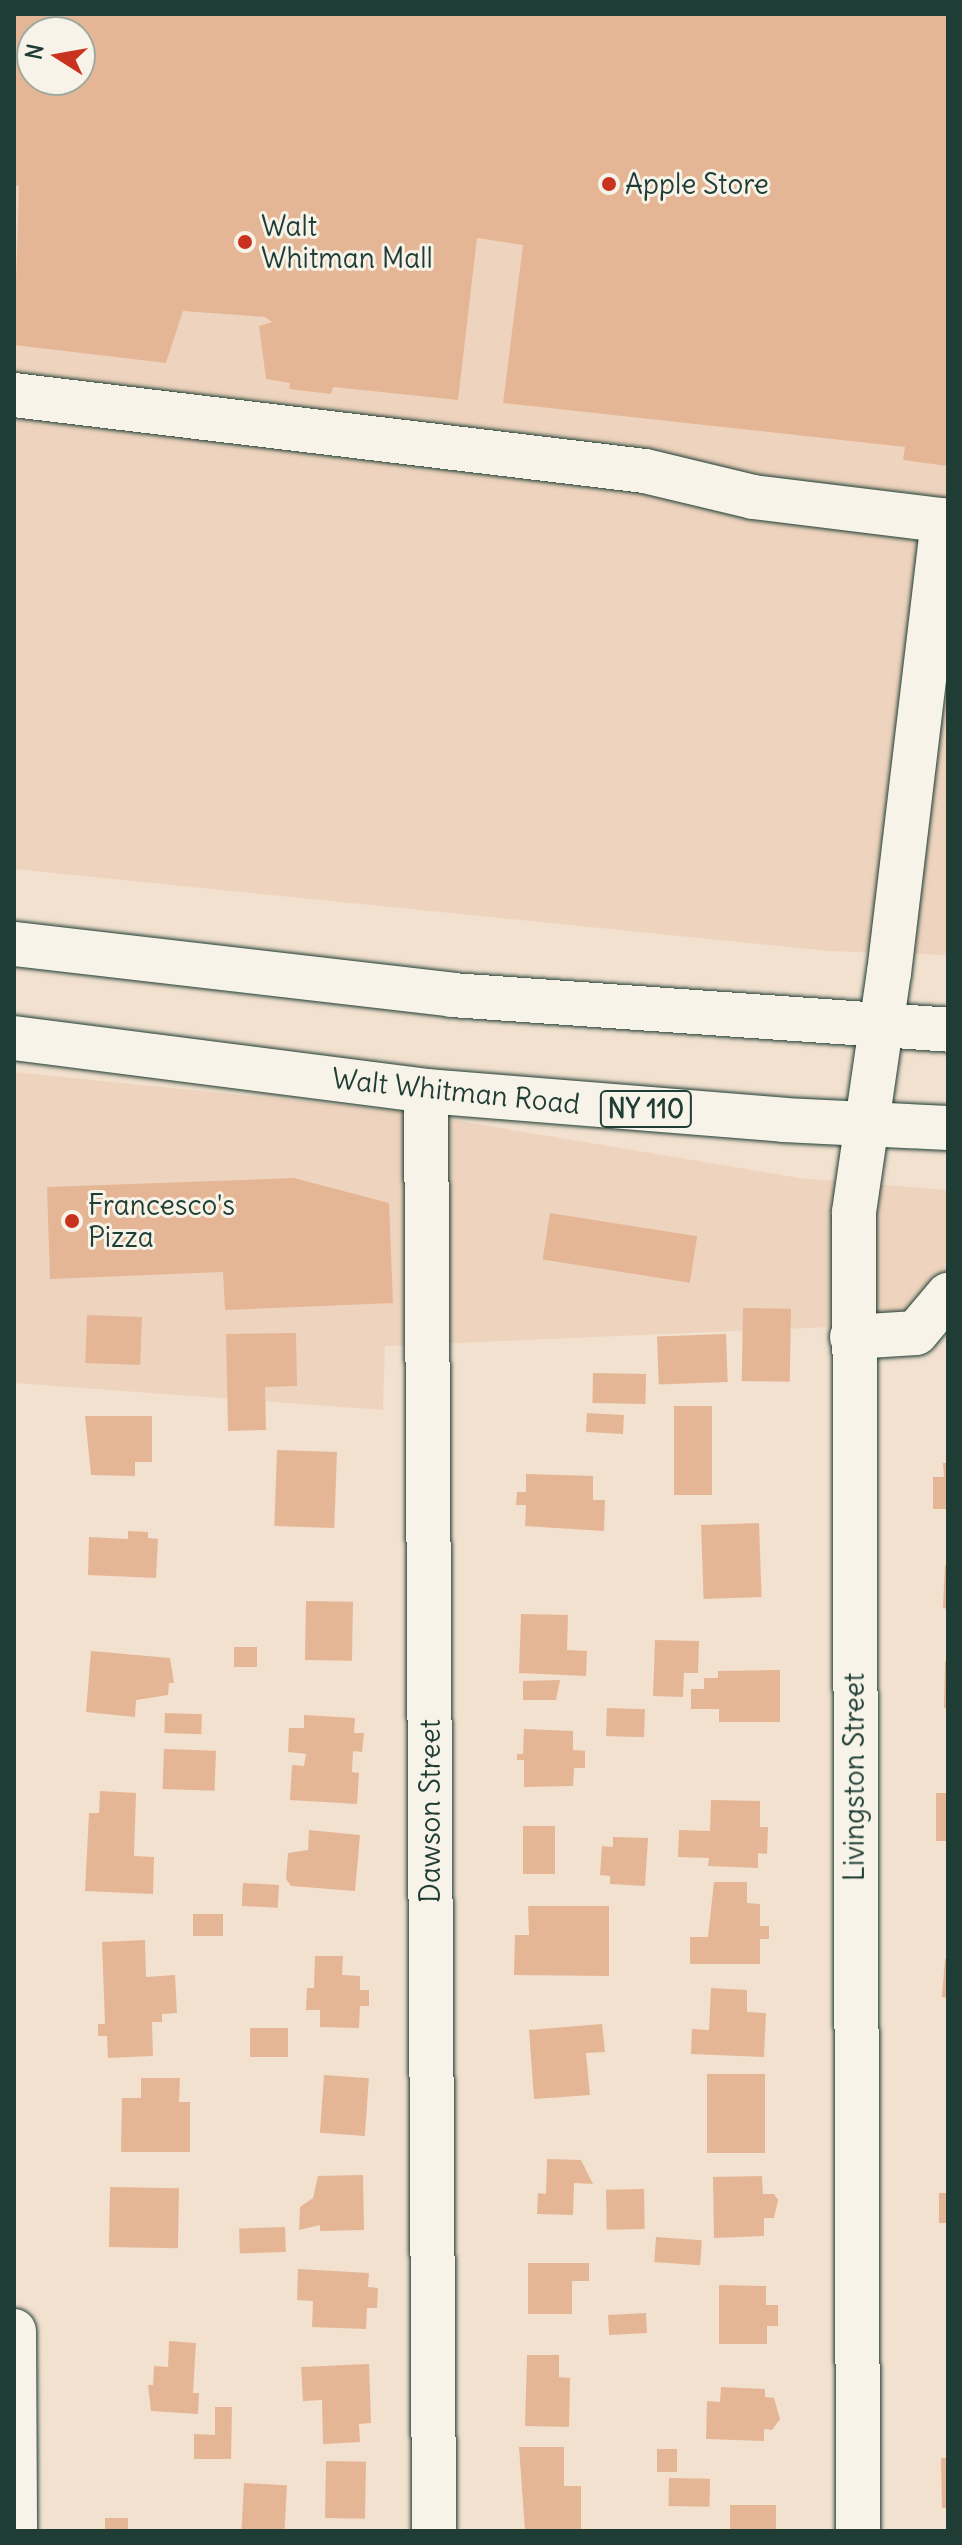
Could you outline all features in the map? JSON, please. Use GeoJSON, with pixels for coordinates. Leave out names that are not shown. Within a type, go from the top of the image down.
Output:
{"type":"FeatureCollection","features":[{"type":"Feature","properties":{"kind":"street"},"geometry":{"type":"LineString","coordinates":[[14,395],[645,471],[753,497],[945,521]]}},
{"type":"Feature","properties":{"kind":"street","name":"Livingston Street"},"geometry":{"type":"LineString","coordinates":[[858,2531],[854,1212],[881,1026],[945,521]]}},
{"type":"Feature","properties":{"kind":"street"},"geometry":{"type":"LineString","coordinates":[[15,954],[452,995],[948,1030]]}},
{"type":"Feature","properties":{"kind":"street","name":"Walt Whitman Road"},"geometry":{"type":"LineString","coordinates":[[14,1038],[426,1091],[948,1128]]}},
{"type":"Feature","properties":{"kind":"street","name":"Dawson Street"},"geometry":{"type":"LineString","coordinates":[[426,1091],[434,2531]]}},
{"type":"Feature","properties":{"kind":"street"},"geometry":{"type":"LineString","coordinates":[[867,1124],[948,1145]]}},
{"type":"Feature","properties":{"kind":"street"},"geometry":{"type":"LineString","coordinates":[[852,1337],[916,1333],[948,1295]]}},
{"type":"Feature","properties":{"kind":"street"},"geometry":{"type":"LineString","coordinates":[[14,2331],[15,2531]]}},
{"type":"Feature","properties":{"kind":"shaded area"},"geometry":{"type":"Polygon","coordinates":[[[14,14],[948,14],[948,955],[828,951],[14,869],[14,14]]]}},
{"type":"Feature","properties":{"kind":"shaded area"},"geometry":{"type":"Polygon","coordinates":[[[14,1072],[400,1111],[799,1178],[948,1190],[948,1322],[385,1346],[383,1410],[14,1383],[14,1072]]]}},
{"type":"Feature","properties":{"kind":"building","name":"Walt Whitman Mall"},"geometry":{"type":"Polygon","coordinates":[[[14,14],[948,14],[948,466],[903,460],[905,447],[503,403],[523,245],[477,238],[458,400],[333,387],[331,394],[289,389],[290,383],[266,379],[259,326],[272,322],[265,317],[183,311],[166,363],[14,345],[19,186],[14,185],[14,14]]]}},
{"type":"Feature","properties":{"kind":"building"},"geometry":{"type":"Polygon","coordinates":[[[294,1178],[389,1203],[393,1303],[225,1310],[223,1272],[50,1279],[47,1187],[294,1178]]]}},
{"type":"Feature","properties":{"kind":"building"},"geometry":{"type":"Polygon","coordinates":[[[550,1213],[697,1236],[690,1283],[543,1259],[550,1213]]]}},
{"type":"Feature","properties":{"kind":"building"},"geometry":{"type":"Polygon","coordinates":[[[743,1308],[791,1309],[790,1382],[742,1381],[743,1308]]]}},
{"type":"Feature","properties":{"kind":"building"},"geometry":{"type":"Polygon","coordinates":[[[87,1315],[142,1317],[140,1365],[85,1363],[87,1315]]]}},
{"type":"Feature","properties":{"kind":"building"},"geometry":{"type":"Polygon","coordinates":[[[296,1333],[297,1386],[265,1387],[266,1430],[228,1431],[226,1334],[296,1333]]]}},
{"type":"Feature","properties":{"kind":"building"},"geometry":{"type":"Polygon","coordinates":[[[726,1334],[728,1382],[659,1384],[657,1336],[726,1334]]]}},
{"type":"Feature","properties":{"kind":"building"},"geometry":{"type":"Polygon","coordinates":[[[593,1373],[646,1374],[645,1404],[592,1403],[593,1373]]]}},
{"type":"Feature","properties":{"kind":"building"},"geometry":{"type":"Polygon","coordinates":[[[674,1406],[712,1406],[712,1495],[674,1495],[674,1406]]]}},
{"type":"Feature","properties":{"kind":"building"},"geometry":{"type":"Polygon","coordinates":[[[587,1413],[624,1415],[623,1434],[586,1432],[587,1413]]]}},
{"type":"Feature","properties":{"kind":"building"},"geometry":{"type":"Polygon","coordinates":[[[85,1416],[152,1416],[152,1462],[135,1462],[135,1476],[91,1475],[85,1416]]]}},
{"type":"Feature","properties":{"kind":"building"},"geometry":{"type":"Polygon","coordinates":[[[277,1450],[337,1452],[334,1528],[274,1526],[277,1450]]]}},
{"type":"Feature","properties":{"kind":"building"},"geometry":{"type":"Polygon","coordinates":[[[943,1463],[948,1463],[948,1509],[933,1509],[933,1477],[944,1477],[943,1463]]]}},
{"type":"Feature","properties":{"kind":"building"},"geometry":{"type":"Polygon","coordinates":[[[526,1474],[593,1476],[593,1500],[605,1500],[604,1531],[525,1526],[526,1505],[516,1505],[517,1492],[526,1492],[526,1474]]]}},
{"type":"Feature","properties":{"kind":"building"},"geometry":{"type":"Polygon","coordinates":[[[759,1523],[762,1597],[704,1599],[701,1525],[759,1523]]]}},
{"type":"Feature","properties":{"kind":"building"},"geometry":{"type":"Polygon","coordinates":[[[128,1531],[148,1532],[148,1538],[158,1539],[156,1578],[88,1575],[89,1537],[128,1539],[128,1531]]]}},
{"type":"Feature","properties":{"kind":"building"},"geometry":{"type":"Polygon","coordinates":[[[945,1565],[948,1565],[948,1609],[943,1608],[945,1565]]]}},
{"type":"Feature","properties":{"kind":"building"},"geometry":{"type":"Polygon","coordinates":[[[306,1601],[353,1602],[352,1661],[305,1660],[306,1601]]]}},
{"type":"Feature","properties":{"kind":"building"},"geometry":{"type":"Polygon","coordinates":[[[521,1614],[568,1615],[567,1650],[587,1651],[586,1676],[519,1673],[521,1614]]]}},
{"type":"Feature","properties":{"kind":"building"},"geometry":{"type":"Polygon","coordinates":[[[655,1640],[699,1641],[698,1673],[684,1673],[683,1697],[653,1696],[655,1640]]]}},
{"type":"Feature","properties":{"kind":"building"},"geometry":{"type":"Polygon","coordinates":[[[234,1647],[257,1647],[257,1667],[234,1667],[234,1647]]]}},
{"type":"Feature","properties":{"kind":"building"},"geometry":{"type":"Polygon","coordinates":[[[91,1651],[170,1658],[174,1683],[169,1683],[168,1695],[136,1700],[135,1717],[86,1712],[91,1651]]]}},
{"type":"Feature","properties":{"kind":"building"},"geometry":{"type":"Polygon","coordinates":[[[945,1661],[948,1661],[948,1708],[944,1708],[945,1661]]]}},
{"type":"Feature","properties":{"kind":"building"},"geometry":{"type":"Polygon","coordinates":[[[780,1670],[780,1722],[719,1722],[719,1709],[691,1709],[691,1689],[704,1689],[704,1678],[718,1678],[718,1671],[780,1670]]]}},
{"type":"Feature","properties":{"kind":"building"},"geometry":{"type":"Polygon","coordinates":[[[560,1680],[556,1700],[523,1700],[523,1681],[560,1680]]]}},
{"type":"Feature","properties":{"kind":"building"},"geometry":{"type":"Polygon","coordinates":[[[607,1708],[645,1709],[644,1737],[606,1736],[607,1708]]]}},
{"type":"Feature","properties":{"kind":"building"},"geometry":{"type":"Polygon","coordinates":[[[165,1713],[202,1714],[201,1734],[164,1733],[165,1713]]]}},
{"type":"Feature","properties":{"kind":"building"},"geometry":{"type":"Polygon","coordinates":[[[304,1715],[355,1718],[354,1733],[364,1733],[362,1752],[353,1751],[352,1772],[359,1773],[357,1804],[290,1800],[292,1765],[304,1766],[306,1754],[288,1752],[289,1728],[304,1728],[304,1715]]]}},
{"type":"Feature","properties":{"kind":"building"},"geometry":{"type":"Polygon","coordinates":[[[524,1729],[573,1731],[573,1750],[585,1751],[585,1768],[574,1768],[573,1786],[524,1787],[524,1760],[517,1760],[517,1754],[523,1754],[524,1729]]]}},
{"type":"Feature","properties":{"kind":"building"},"geometry":{"type":"Polygon","coordinates":[[[164,1749],[216,1751],[215,1791],[163,1789],[164,1749]]]}},
{"type":"Feature","properties":{"kind":"building"},"geometry":{"type":"Polygon","coordinates":[[[100,1791],[136,1793],[134,1856],[154,1857],[153,1894],[85,1891],[89,1813],[99,1813],[100,1791]]]}},
{"type":"Feature","properties":{"kind":"building"},"geometry":{"type":"Polygon","coordinates":[[[936,1793],[948,1793],[948,1841],[936,1841],[936,1793]]]}},
{"type":"Feature","properties":{"kind":"building"},"geometry":{"type":"Polygon","coordinates":[[[711,1800],[760,1801],[760,1827],[768,1827],[767,1854],[758,1853],[758,1868],[708,1866],[709,1858],[678,1857],[679,1830],[710,1831],[711,1800]]]}},
{"type":"Feature","properties":{"kind":"building"},"geometry":{"type":"Polygon","coordinates":[[[523,1826],[555,1826],[555,1874],[523,1874],[523,1826]]]}},
{"type":"Feature","properties":{"kind":"building"},"geometry":{"type":"Polygon","coordinates":[[[309,1830],[360,1835],[355,1891],[291,1886],[286,1879],[288,1853],[308,1850],[309,1830]]]}},
{"type":"Feature","properties":{"kind":"building"},"geometry":{"type":"Polygon","coordinates":[[[613,1837],[648,1838],[645,1886],[610,1884],[610,1876],[600,1875],[602,1846],[613,1847],[613,1837]]]}},
{"type":"Feature","properties":{"kind":"building"},"geometry":{"type":"Polygon","coordinates":[[[714,1882],[747,1882],[747,1903],[760,1904],[760,1926],[769,1926],[769,1939],[760,1939],[760,1964],[690,1964],[690,1937],[708,1937],[714,1882]]]}},
{"type":"Feature","properties":{"kind":"building"},"geometry":{"type":"Polygon","coordinates":[[[243,1883],[279,1885],[278,1908],[242,1906],[243,1883]]]}},
{"type":"Feature","properties":{"kind":"building"},"geometry":{"type":"Polygon","coordinates":[[[528,1906],[609,1906],[609,1976],[514,1975],[515,1935],[529,1935],[528,1906]]]}},
{"type":"Feature","properties":{"kind":"building"},"geometry":{"type":"Polygon","coordinates":[[[193,1914],[223,1914],[223,1936],[193,1936],[193,1914]]]}},
{"type":"Feature","properties":{"kind":"building"},"geometry":{"type":"Polygon","coordinates":[[[145,1940],[146,1977],[175,1975],[177,2013],[162,2014],[162,2022],[152,2022],[153,2056],[108,2058],[107,2036],[98,2036],[98,2024],[105,2024],[102,1942],[145,1940]]]}},
{"type":"Feature","properties":{"kind":"building"},"geometry":{"type":"Polygon","coordinates":[[[315,1956],[343,1956],[342,1975],[360,1976],[360,1990],[369,1990],[369,2006],[360,2006],[359,2028],[320,2027],[320,2010],[306,2010],[307,1988],[314,1988],[315,1956]]]}},
{"type":"Feature","properties":{"kind":"building"},"geometry":{"type":"Polygon","coordinates":[[[945,1959],[948,1959],[948,1998],[942,1997],[945,1959]]]}},
{"type":"Feature","properties":{"kind":"building"},"geometry":{"type":"Polygon","coordinates":[[[711,1988],[747,1990],[747,2012],[766,2013],[764,2057],[691,2054],[692,2029],[709,2030],[711,1988]]]}},
{"type":"Feature","properties":{"kind":"building"},"geometry":{"type":"Polygon","coordinates":[[[602,2024],[605,2052],[586,2053],[590,2095],[534,2099],[529,2030],[602,2024]]]}},
{"type":"Feature","properties":{"kind":"building"},"geometry":{"type":"Polygon","coordinates":[[[250,2028],[288,2028],[288,2057],[250,2057],[250,2028]]]}},
{"type":"Feature","properties":{"kind":"building"},"geometry":{"type":"Polygon","coordinates":[[[707,2074],[765,2074],[765,2153],[707,2153],[707,2074]]]}},
{"type":"Feature","properties":{"kind":"building"},"geometry":{"type":"Polygon","coordinates":[[[324,2075],[369,2078],[365,2136],[320,2133],[324,2075]]]}},
{"type":"Feature","properties":{"kind":"building"},"geometry":{"type":"Polygon","coordinates":[[[141,2078],[180,2078],[179,2102],[190,2102],[190,2152],[121,2152],[122,2098],[141,2098],[141,2078]]]}},
{"type":"Feature","properties":{"kind":"building"},"geometry":{"type":"Polygon","coordinates":[[[547,2159],[581,2160],[593,2184],[574,2183],[573,2215],[537,2214],[538,2193],[546,2194],[547,2159]]]}},
{"type":"Feature","properties":{"kind":"building"},"geometry":{"type":"Polygon","coordinates":[[[363,2175],[364,2230],[320,2231],[320,2225],[299,2230],[300,2207],[313,2198],[318,2176],[363,2175]]]}},
{"type":"Feature","properties":{"kind":"building"},"geometry":{"type":"Polygon","coordinates":[[[762,2176],[763,2194],[774,2194],[778,2200],[774,2218],[764,2218],[764,2236],[714,2238],[713,2177],[762,2176]]]}},
{"type":"Feature","properties":{"kind":"building"},"geometry":{"type":"Polygon","coordinates":[[[110,2187],[179,2188],[178,2248],[109,2247],[110,2187]]]}},
{"type":"Feature","properties":{"kind":"building"},"geometry":{"type":"Polygon","coordinates":[[[644,2189],[645,2229],[607,2230],[606,2190],[644,2189]]]}},
{"type":"Feature","properties":{"kind":"building"},"geometry":{"type":"Polygon","coordinates":[[[939,2193],[948,2193],[948,2223],[939,2223],[939,2193]]]}},
{"type":"Feature","properties":{"kind":"building"},"geometry":{"type":"Polygon","coordinates":[[[285,2227],[286,2252],[240,2254],[239,2229],[285,2227]]]}},
{"type":"Feature","properties":{"kind":"building"},"geometry":{"type":"Polygon","coordinates":[[[656,2237],[702,2240],[700,2265],[654,2262],[656,2237]]]}},
{"type":"Feature","properties":{"kind":"building"},"geometry":{"type":"Polygon","coordinates":[[[528,2263],[589,2263],[589,2281],[572,2281],[572,2314],[528,2314],[528,2263]]]}},
{"type":"Feature","properties":{"kind":"building"},"geometry":{"type":"Polygon","coordinates":[[[298,2269],[369,2273],[368,2287],[378,2288],[377,2308],[367,2308],[366,2329],[312,2327],[313,2301],[297,2300],[298,2269]]]}},
{"type":"Feature","properties":{"kind":"building"},"geometry":{"type":"Polygon","coordinates":[[[719,2285],[766,2286],[766,2305],[778,2305],[778,2326],[767,2326],[767,2344],[719,2344],[719,2285]]]}},
{"type":"Feature","properties":{"kind":"building"},"geometry":{"type":"Polygon","coordinates":[[[646,2313],[647,2333],[609,2335],[608,2315],[646,2313]]]}},
{"type":"Feature","properties":{"kind":"building"},"geometry":{"type":"Polygon","coordinates":[[[169,2341],[196,2343],[193,2393],[199,2393],[198,2414],[151,2411],[148,2385],[153,2385],[154,2366],[168,2367],[169,2341]]]}},
{"type":"Feature","properties":{"kind":"building"},"geometry":{"type":"Polygon","coordinates":[[[527,2355],[559,2355],[559,2377],[570,2378],[569,2427],[525,2426],[527,2355]]]}},
{"type":"Feature","properties":{"kind":"building"},"geometry":{"type":"Polygon","coordinates":[[[369,2364],[371,2423],[359,2424],[360,2442],[323,2444],[322,2400],[303,2401],[301,2367],[369,2364]]]}},
{"type":"Feature","properties":{"kind":"building"},"geometry":{"type":"Polygon","coordinates":[[[721,2387],[765,2389],[765,2397],[774,2398],[780,2419],[772,2430],[764,2429],[764,2441],[706,2439],[707,2401],[720,2402],[721,2387]]]}},
{"type":"Feature","properties":{"kind":"building"},"geometry":{"type":"Polygon","coordinates":[[[215,2407],[232,2407],[231,2459],[194,2459],[194,2434],[215,2435],[215,2407]]]}},
{"type":"Feature","properties":{"kind":"building"},"geometry":{"type":"Polygon","coordinates":[[[519,2447],[564,2447],[564,2486],[581,2486],[581,2531],[525,2531],[519,2447]]]}},
{"type":"Feature","properties":{"kind":"building"},"geometry":{"type":"Polygon","coordinates":[[[657,2449],[677,2449],[677,2472],[657,2472],[657,2449]]]}},
{"type":"Feature","properties":{"kind":"building"},"geometry":{"type":"Polygon","coordinates":[[[941,2458],[948,2458],[948,2508],[942,2508],[941,2458]]]}},
{"type":"Feature","properties":{"kind":"building"},"geometry":{"type":"Polygon","coordinates":[[[326,2461],[366,2462],[365,2519],[325,2518],[326,2461]]]}},
{"type":"Feature","properties":{"kind":"building"},"geometry":{"type":"Polygon","coordinates":[[[669,2478],[710,2479],[710,2507],[669,2506],[669,2478]]]}},
{"type":"Feature","properties":{"kind":"building"},"geometry":{"type":"Polygon","coordinates":[[[244,2483],[287,2485],[285,2531],[241,2531],[244,2483]]]}},
{"type":"Feature","properties":{"kind":"building"},"geometry":{"type":"Polygon","coordinates":[[[730,2505],[776,2505],[776,2531],[730,2531],[730,2505]]]}},
{"type":"Feature","properties":{"kind":"building"},"geometry":{"type":"Polygon","coordinates":[[[105,2518],[128,2518],[128,2531],[105,2531],[105,2518]]]}},
{"type":"Feature","properties":{"kind":"place","name":"Apple Store"},"geometry":{"type":"Point","coordinates":[609,184]}},
{"type":"Feature","properties":{"kind":"place","name":"Walt Whitman Mall"},"geometry":{"type":"Point","coordinates":[245,242]}},
{"type":"Feature","properties":{"kind":"place","name":"Francesco's Pizza"},"geometry":{"type":"Point","coordinates":[72,1221]}}]}
